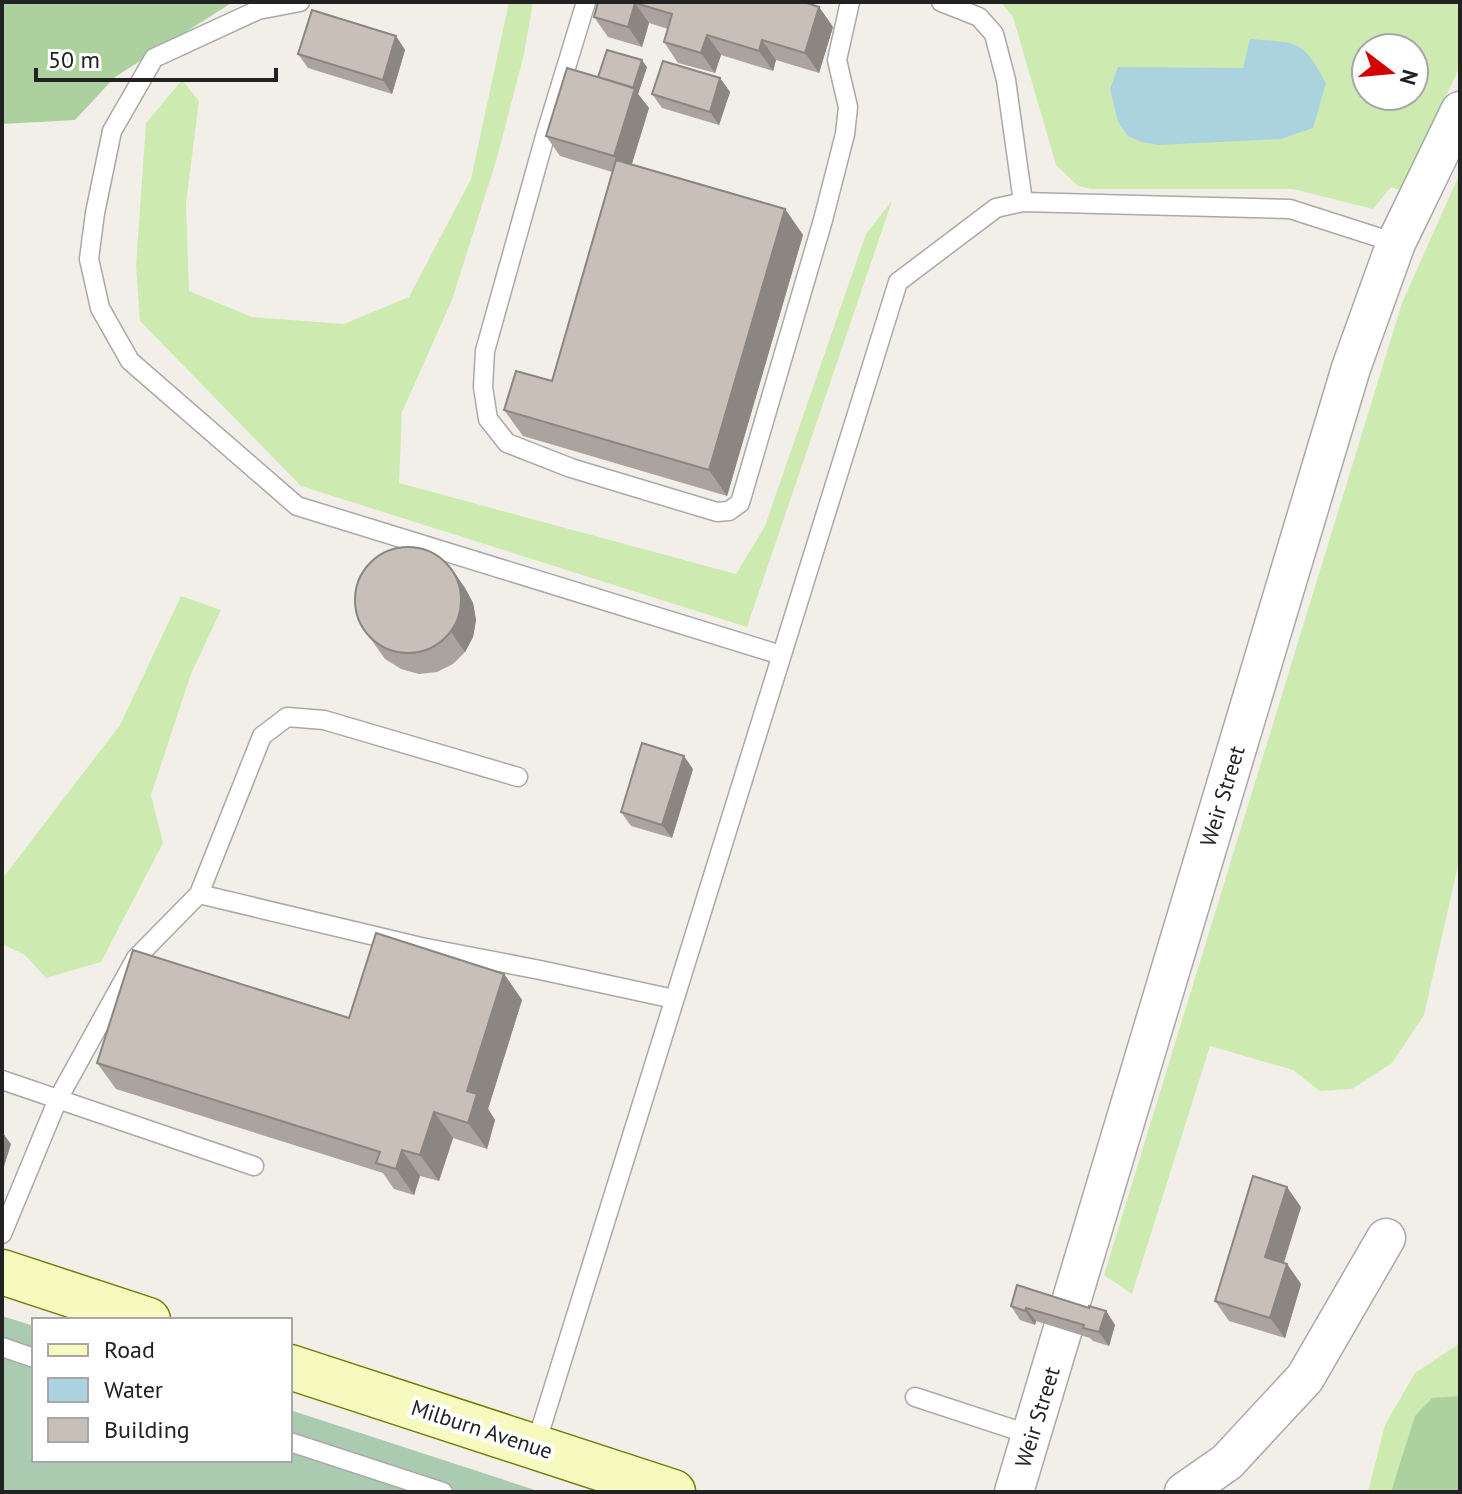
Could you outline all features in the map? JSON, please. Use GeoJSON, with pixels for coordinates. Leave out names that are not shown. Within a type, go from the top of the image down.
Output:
{"type":"FeatureCollection","features":[{"type":"Feature","properties":{"kind":"street","name":"Weir Street"},"geometry":{"type":"LineString","coordinates":[[1014,1492],[1351,368],[1396,243],[1460,111]]}},
{"type":"Feature","properties":{"kind":"street"},"geometry":{"type":"LineString","coordinates":[[1184,1492],[1227,1462],[1305,1378],[1386,1238]]}},
{"type":"Feature","properties":{"kind":"street"},"geometry":{"type":"LineString","coordinates":[[2,1272],[142,1318]]}},
{"type":"Feature","properties":{"kind":"street","name":"Milburn Avenue"},"geometry":{"type":"LineString","coordinates":[[292,1368],[673,1492]]}},
{"type":"Feature","properties":{"kind":"lane"},"geometry":{"type":"LineString","coordinates":[[300,2],[258,10],[154,58],[112,131],[89,259],[100,308],[130,361],[297,506],[781,655]]}},
{"type":"Feature","properties":{"kind":"lane"},"geometry":{"type":"LineString","coordinates":[[586,2],[485,351],[483,387],[488,419],[507,443],[571,468],[717,512],[729,511],[740,503],[823,220],[845,134],[848,107],[837,60],[850,2]]}},
{"type":"Feature","properties":{"kind":"lane"},"geometry":{"type":"LineString","coordinates":[[941,2],[979,17],[994,34],[1006,80],[1023,202]]}},
{"type":"Feature","properties":{"kind":"lane"},"geometry":{"type":"LineString","coordinates":[[535,1447],[898,282],[996,208],[1023,202],[1290,209],[1396,243]]}},
{"type":"Feature","properties":{"kind":"lane"},"geometry":{"type":"LineString","coordinates":[[2,1234],[58,1099],[136,958],[199,894],[262,736],[287,717],[324,720],[518,777]]}},
{"type":"Feature","properties":{"kind":"lane"},"geometry":{"type":"LineString","coordinates":[[199,894],[421,947],[674,999]]}},
{"type":"Feature","properties":{"kind":"lane"},"geometry":{"type":"LineString","coordinates":[[2,1080],[254,1166]]}},
{"type":"Feature","properties":{"kind":"lane"},"geometry":{"type":"LineString","coordinates":[[2,1347],[32,1357]]}},
{"type":"Feature","properties":{"kind":"lane"},"geometry":{"type":"LineString","coordinates":[[915,1397],[1031,1435]]}},
{"type":"Feature","properties":{"kind":"lane"},"geometry":{"type":"LineString","coordinates":[[292,1443],[443,1492]]}},
{"type":"Feature","properties":{"kind":"green space"},"geometry":{"type":"Polygon","coordinates":[[[2,2],[233,2],[115,77],[75,120],[2,124],[2,2]]]}},
{"type":"Feature","properties":{"kind":"green space"},"geometry":{"type":"Polygon","coordinates":[[[509,2],[533,2],[524,54],[497,158],[452,300],[402,412],[399,483],[736,574],[765,526],[866,234],[892,201],[747,627],[301,486],[140,321],[136,266],[146,123],[182,80],[199,101],[186,204],[189,291],[252,317],[344,324],[409,297],[471,179],[509,2]]]}},
{"type":"Feature","properties":{"kind":"green space"},"geometry":{"type":"Polygon","coordinates":[[[1001,2],[1460,2],[1460,66],[1402,191],[1391,187],[1373,209],[1293,189],[1091,189],[1078,186],[1056,165],[1013,17],[1001,2]]]}},
{"type":"Feature","properties":{"kind":"green space"},"geometry":{"type":"Polygon","coordinates":[[[1460,173],[1460,857],[1424,1015],[1392,1063],[1352,1089],[1320,1091],[1293,1070],[1210,1046],[1132,1294],[1104,1275],[1402,303],[1460,173]]]}},
{"type":"Feature","properties":{"kind":"green space"},"geometry":{"type":"Polygon","coordinates":[[[181,596],[221,610],[191,674],[151,795],[163,843],[101,962],[46,978],[25,955],[2,944],[2,879],[120,725],[181,596]]]}},
{"type":"Feature","properties":{"kind":"green space"},"geometry":{"type":"Polygon","coordinates":[[[2,1316],[32,1325],[32,1462],[292,1462],[292,1411],[541,1492],[2,1492],[2,1316]]]}},
{"type":"Feature","properties":{"kind":"green space"},"geometry":{"type":"Polygon","coordinates":[[[1460,1343],[1460,1492],[1368,1492],[1385,1425],[1415,1373],[1460,1343]]]}},
{"type":"Feature","properties":{"kind":"green space"},"geometry":{"type":"Polygon","coordinates":[[[1460,1396],[1460,1492],[1391,1492],[1415,1416],[1432,1398],[1460,1396]]]}},
{"type":"Feature","properties":{"kind":"water"},"geometry":{"type":"Polygon","coordinates":[[[1250,39],[1289,43],[1311,58],[1326,83],[1313,128],[1281,139],[1158,145],[1128,136],[1118,122],[1110,89],[1118,67],[1243,68],[1250,39]]]}},
{"type":"Feature","properties":{"kind":"building"},"geometry":{"type":"Polygon","coordinates":[[[598,2],[804,2],[819,7],[805,53],[762,40],[759,51],[707,35],[701,53],[664,42],[672,14],[635,3],[628,27],[594,17],[598,2]]]}},
{"type":"Feature","properties":{"kind":"building"},"geometry":{"type":"Polygon","coordinates":[[[312,10],[396,36],[383,80],[298,54],[312,10]]]}},
{"type":"Feature","properties":{"kind":"building"},"geometry":{"type":"Polygon","coordinates":[[[607,50],[642,60],[633,88],[598,77],[607,50]]]}},
{"type":"Feature","properties":{"kind":"building"},"geometry":{"type":"Polygon","coordinates":[[[663,61],[720,78],[710,112],[652,94],[663,61]]]}},
{"type":"Feature","properties":{"kind":"building"},"geometry":{"type":"Polygon","coordinates":[[[567,68],[635,88],[614,156],[546,136],[567,68]]]}},
{"type":"Feature","properties":{"kind":"building"},"geometry":{"type":"Polygon","coordinates":[[[616,160],[785,209],[709,470],[504,410],[516,371],[552,381],[616,160]]]}},
{"type":"Feature","properties":{"kind":"building"},"geometry":{"type":"Polygon","coordinates":[[[408,547],[428,551],[445,563],[457,580],[461,600],[457,620],[445,637],[428,649],[408,653],[388,649],[371,637],[359,620],[355,600],[359,580],[371,563],[388,551],[408,547]]]}},
{"type":"Feature","properties":{"kind":"building"},"geometry":{"type":"Polygon","coordinates":[[[642,743],[684,756],[662,825],[621,812],[642,743]]]}},
{"type":"Feature","properties":{"kind":"building"},"geometry":{"type":"Polygon","coordinates":[[[376,933],[504,974],[467,1091],[477,1094],[468,1123],[434,1112],[420,1155],[402,1150],[396,1169],[376,1163],[380,1152],[97,1063],[133,950],[349,1018],[376,933]]]}},
{"type":"Feature","properties":{"kind":"building"},"geometry":{"type":"Polygon","coordinates":[[[1253,1176],[1287,1187],[1265,1257],[1287,1264],[1270,1318],[1215,1301],[1253,1176]]]}},
{"type":"Feature","properties":{"kind":"building"},"geometry":{"type":"Polygon","coordinates":[[[1017,1285],[1106,1311],[1099,1332],[1083,1328],[1084,1325],[1011,1306],[1017,1285]]]}}]}
